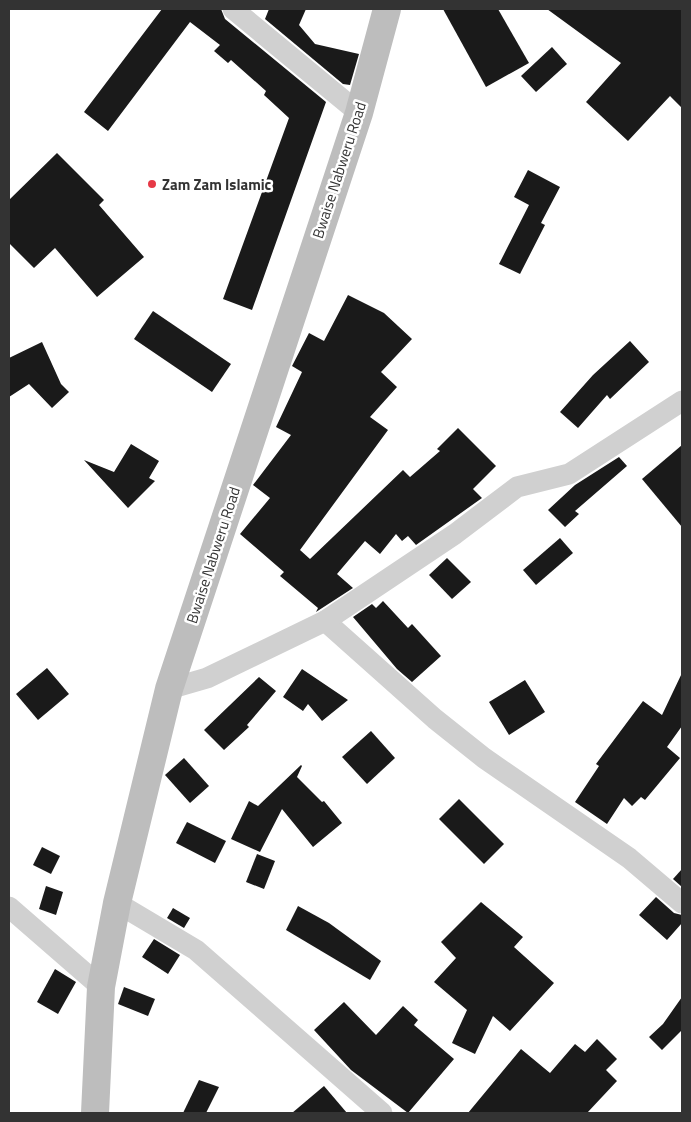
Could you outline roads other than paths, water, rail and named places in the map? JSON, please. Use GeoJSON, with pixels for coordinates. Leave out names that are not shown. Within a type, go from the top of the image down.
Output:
{"type":"FeatureCollection","features":[{"type":"Feature","properties":{"kind":"main road","name":"Bwaise Nabweru Road"},"geometry":{"type":"LineString","coordinates":[[95,1113],[101,987],[116,902],[169,689],[358,113],[386,9]]}},
{"type":"Feature","properties":{"kind":"street"},"geometry":{"type":"LineString","coordinates":[[233,9],[358,113]]}},
{"type":"Feature","properties":{"kind":"street"},"geometry":{"type":"LineString","coordinates":[[169,689],[207,678],[325,621],[455,534],[518,487],[569,474],[682,401]]}},
{"type":"Feature","properties":{"kind":"street"},"geometry":{"type":"LineString","coordinates":[[325,621],[435,719],[470,747],[629,858],[682,903]]}},
{"type":"Feature","properties":{"kind":"street"},"geometry":{"type":"LineString","coordinates":[[116,902],[196,950],[382,1113]]}},
{"type":"Feature","properties":{"kind":"street"},"geometry":{"type":"LineString","coordinates":[[9,907],[101,987]]}},
{"type":"Feature","properties":{"kind":"place","name":"Zam Zam Islamic"},"geometry":{"type":"Point","coordinates":[152,184]}}]}
